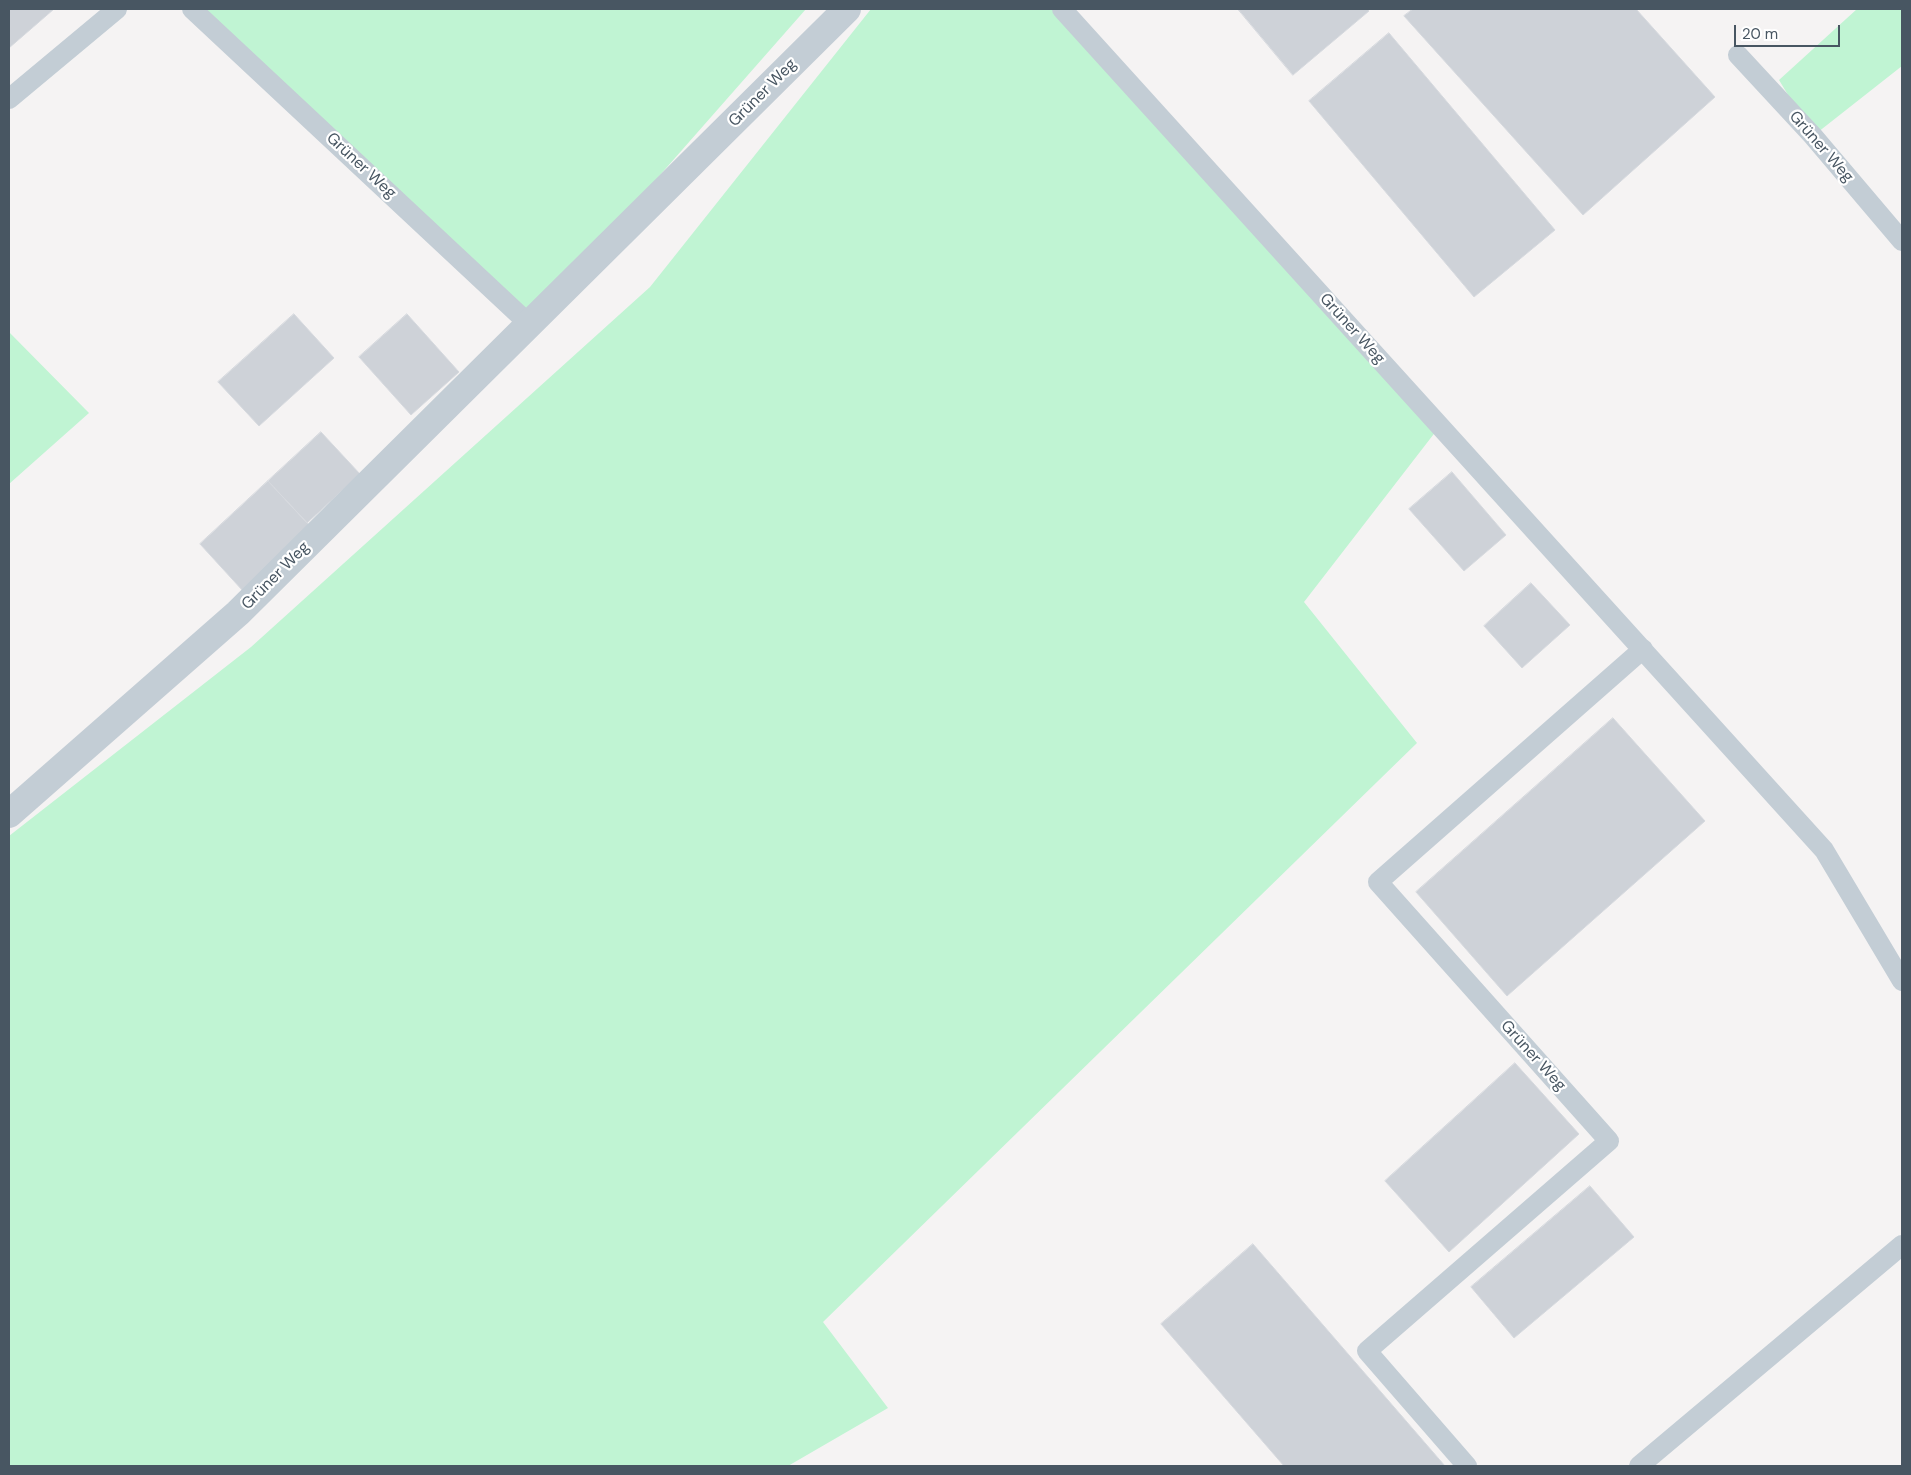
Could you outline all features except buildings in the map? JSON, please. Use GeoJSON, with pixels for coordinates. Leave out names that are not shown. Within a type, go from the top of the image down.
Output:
{"type":"FeatureCollection","features":[{"type":"Feature","properties":{"kind":"street","name":"Grüner Weg"},"geometry":{"type":"LineString","coordinates":[[9,814],[242,609],[848,9]]}},
{"type":"Feature","properties":{"kind":"lane"},"geometry":{"type":"LineString","coordinates":[[9,99],[117,9]]}},
{"type":"Feature","properties":{"kind":"lane","name":"Grüner Weg"},"geometry":{"type":"LineString","coordinates":[[192,9],[529,324]]}},
{"type":"Feature","properties":{"kind":"lane","name":"Grüner Weg"},"geometry":{"type":"LineString","coordinates":[[1062,9],[1824,850],[1902,981]]}},
{"type":"Feature","properties":{"kind":"lane","name":"Grüner Weg"},"geometry":{"type":"LineString","coordinates":[[1738,55],[1813,136],[1902,241]]}},
{"type":"Feature","properties":{"kind":"lane","name":"Grüner Weg"},"geometry":{"type":"LineString","coordinates":[[1466,1466],[1367,1350],[1609,1141],[1378,882],[1643,649]]}},
{"type":"Feature","properties":{"kind":"lane"},"geometry":{"type":"LineString","coordinates":[[1639,1466],[1902,1245]]}},
{"type":"Feature","properties":{"kind":"green space"},"geometry":{"type":"Polygon","coordinates":[[[192,9],[806,9],[529,324],[192,9]]]}},
{"type":"Feature","properties":{"kind":"green space"},"geometry":{"type":"Polygon","coordinates":[[[871,9],[1062,9],[1440,426],[1304,602],[1417,743],[823,1322],[888,1408],[788,1466],[9,1466],[9,836],[251,647],[650,287],[871,9]]]}},
{"type":"Feature","properties":{"kind":"green space"},"geometry":{"type":"Polygon","coordinates":[[[1857,9],[1902,9],[1902,66],[1813,136],[1779,80],[1857,9]]]}},
{"type":"Feature","properties":{"kind":"green space"},"geometry":{"type":"Polygon","coordinates":[[[9,332],[89,413],[9,484],[9,332]]]}}]}
